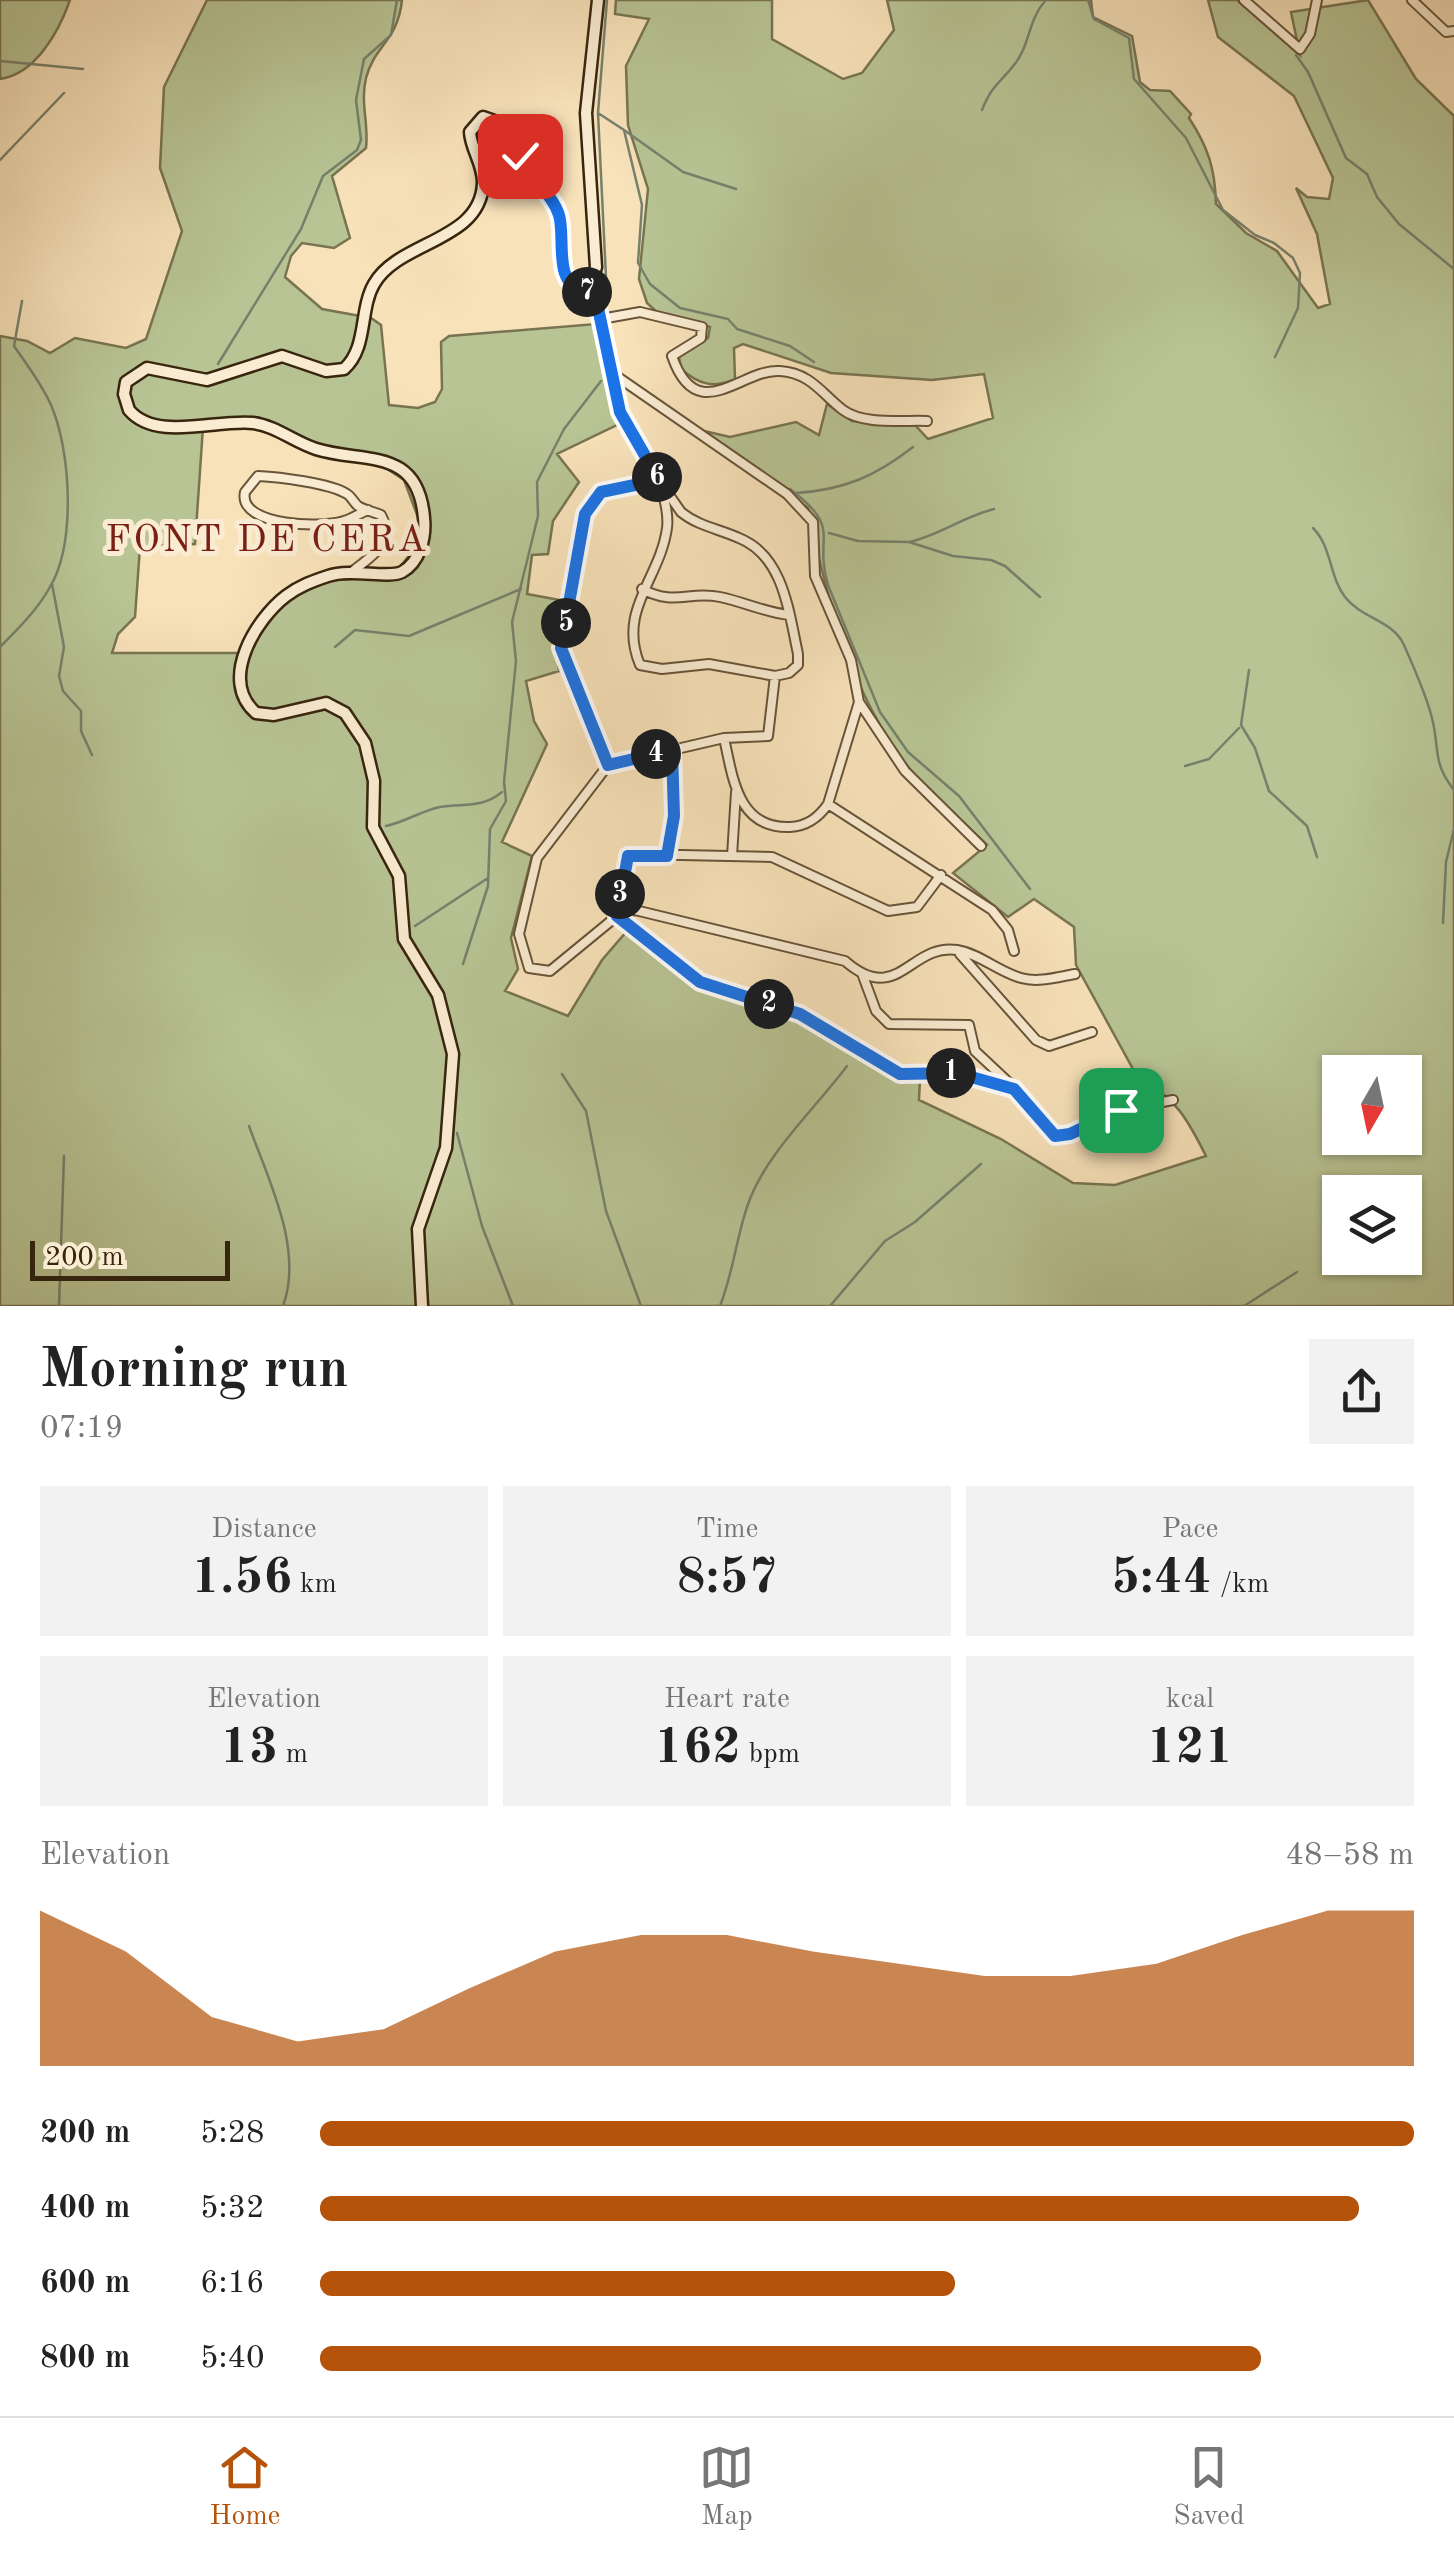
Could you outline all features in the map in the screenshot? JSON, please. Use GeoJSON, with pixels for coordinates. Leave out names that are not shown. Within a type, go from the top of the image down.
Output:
{"type":"FeatureCollection","features":[{"type":"Feature","properties":{"kind":"main road"},"geometry":{"type":"LineString","coordinates":[[422,1306],[418,1229],[443,1159],[453,1084],[454,1060],[445,1015],[434,987],[404,939],[399,876],[372,827],[373,770],[359,732],[345,713],[326,702],[274,715],[256,713],[245,701],[241,678],[251,637],[282,600],[307,584],[354,570],[397,574],[418,554],[424,518],[416,493],[402,469],[376,456],[311,448],[260,424],[146,423],[126,404],[124,388],[130,377],[156,368],[214,379],[282,356],[326,371],[344,369],[356,354],[368,296],[379,276],[461,224],[476,206],[482,177],[470,132],[483,117],[506,125],[528,174],[557,209],[566,279],[575,288],[589,287],[596,267],[586,113],[598,0]]}},
{"type":"Feature","properties":{"kind":"street"},"geometry":{"type":"LineString","coordinates":[[1244,0],[1300,49],[1310,34],[1317,0]]}},
{"type":"Feature","properties":{"kind":"street"},"geometry":{"type":"LineString","coordinates":[[1412,0],[1429,20],[1446,32],[1454,31]]}},
{"type":"Feature","properties":{"kind":"street"},"geometry":{"type":"LineString","coordinates":[[589,287],[601,319],[620,412],[659,480],[691,521],[744,539],[763,554],[776,573],[790,615],[798,665],[789,673],[775,676],[694,663],[662,669],[640,665],[631,630],[642,589],[667,529],[659,480]]}},
{"type":"Feature","properties":{"kind":"street"},"geometry":{"type":"LineString","coordinates":[[601,319],[640,312],[702,328],[701,338],[672,356],[678,372],[694,388],[722,392],[762,372],[782,371],[810,380],[844,412],[869,418],[927,421]]}},
{"type":"Feature","properties":{"kind":"street"},"geometry":{"type":"LineString","coordinates":[[612,373],[787,494],[814,522],[815,576],[851,660],[858,702],[905,770],[981,846]]}},
{"type":"Feature","properties":{"kind":"street"},"geometry":{"type":"LineString","coordinates":[[354,570],[385,542],[385,522],[344,492],[258,476],[242,501],[254,516],[272,521],[342,522],[368,510]]}},
{"type":"Feature","properties":{"kind":"street"},"geometry":{"type":"LineString","coordinates":[[608,765],[561,648],[585,514],[601,492],[659,480]]}},
{"type":"Feature","properties":{"kind":"street"},"geometry":{"type":"LineString","coordinates":[[642,589],[662,600],[716,596],[766,612],[790,615]]}},
{"type":"Feature","properties":{"kind":"street"},"geometry":{"type":"LineString","coordinates":[[775,676],[768,736],[724,738],[608,765],[536,858],[519,934],[524,961],[539,972],[550,971],[617,916],[634,910],[845,960],[862,976],[876,1011],[889,1024],[969,1025],[976,1051],[1044,1127],[1060,1137],[1121,1110],[1173,1100]]}},
{"type":"Feature","properties":{"kind":"street"},"geometry":{"type":"LineString","coordinates":[[736,792],[753,819],[776,827],[797,827],[818,818],[828,804],[858,702]]}},
{"type":"Feature","properties":{"kind":"street"},"geometry":{"type":"LineString","coordinates":[[724,738],[736,792],[732,856]]}},
{"type":"Feature","properties":{"kind":"street"},"geometry":{"type":"LineString","coordinates":[[667,856],[674,816],[672,750]]}},
{"type":"Feature","properties":{"kind":"street"},"geometry":{"type":"LineString","coordinates":[[828,804],[992,910],[1008,930],[1014,951]]}},
{"type":"Feature","properties":{"kind":"street"},"geometry":{"type":"LineString","coordinates":[[617,916],[628,856],[772,856],[888,911],[917,907],[940,875]]}},
{"type":"Feature","properties":{"kind":"street"},"geometry":{"type":"LineString","coordinates":[[617,916],[700,982],[800,1014],[900,1074],[957,1073],[1014,1089]]}},
{"type":"Feature","properties":{"kind":"street"},"geometry":{"type":"LineString","coordinates":[[862,976],[895,977],[940,951],[957,950],[1018,978],[1074,974]]}},
{"type":"Feature","properties":{"kind":"street"},"geometry":{"type":"LineString","coordinates":[[957,950],[1036,1040],[1049,1046],[1092,1032]]}},
{"type":"Feature","properties":{"kind":"green space"},"geometry":{"type":"Polygon","coordinates":[[[0,0],[70,0],[53,37],[35,60],[25,69],[0,79],[0,0]]]}},
{"type":"Feature","properties":{"kind":"green space"},"geometry":{"type":"Polygon","coordinates":[[[207,0],[402,0],[396,25],[366,78],[366,148],[332,176],[350,238],[334,248],[302,243],[291,256],[285,277],[322,309],[371,318],[381,325],[389,405],[418,408],[435,402],[442,389],[441,342],[449,336],[596,324],[621,423],[557,454],[579,482],[553,521],[548,554],[532,555],[527,594],[565,601],[556,642],[559,671],[526,681],[534,721],[547,744],[502,842],[532,856],[511,938],[518,969],[505,991],[568,1016],[602,960],[627,931],[699,986],[748,1005],[785,1011],[900,1080],[920,1079],[919,1100],[1001,1139],[1073,1183],[1115,1185],[1206,1156],[1172,1102],[1139,1080],[1076,965],[1074,927],[1034,899],[1008,917],[953,873],[987,845],[915,775],[870,706],[832,609],[808,508],[704,431],[730,437],[796,422],[819,435],[827,404],[852,421],[915,425],[928,439],[993,418],[984,374],[932,380],[831,373],[743,344],[734,348],[735,379],[706,383],[681,369],[679,357],[708,338],[710,327],[658,313],[647,303],[639,279],[648,189],[628,125],[626,66],[649,19],[615,14],[616,0],[772,0],[772,39],[843,79],[862,73],[894,30],[887,0],[1091,0],[1093,17],[1132,36],[1140,82],[1150,90],[1170,91],[1191,114],[1189,118],[1209,158],[1216,204],[1246,233],[1277,251],[1318,308],[1330,304],[1317,234],[1296,188],[1307,197],[1329,199],[1333,178],[1294,96],[1218,37],[1208,0],[1237,0],[1300,55],[1291,12],[1368,0],[1416,79],[1454,116],[1454,1306],[0,1306],[0,336],[27,341],[50,353],[75,338],[126,348],[146,339],[182,231],[160,168],[164,87],[207,0]],[[255,426],[203,427],[195,544],[140,547],[135,617],[118,634],[112,653],[240,653],[276,608],[304,582],[340,571],[399,568],[416,547],[419,520],[404,480],[378,463],[255,426]]]}},
{"type":"Feature","properties":{"kind":"waterway"},"geometry":{"type":"LineString","coordinates":[[218,364],[301,229],[323,176],[357,150],[361,140],[356,100],[364,59],[391,35],[397,0]]}},
{"type":"Feature","properties":{"kind":"waterway"},"geometry":{"type":"LineString","coordinates":[[607,0],[598,113],[607,298]]}},
{"type":"Feature","properties":{"kind":"waterway"},"geometry":{"type":"LineString","coordinates":[[982,110],[1019,58],[1046,0]]}},
{"type":"Feature","properties":{"kind":"waterway"},"geometry":{"type":"LineString","coordinates":[[1088,0],[1094,19],[1129,38],[1134,79],[1186,138],[1223,210],[1293,258],[1300,273],[1298,308],[1275,357]]}},
{"type":"Feature","properties":{"kind":"waterway"},"geometry":{"type":"LineString","coordinates":[[1296,55],[1308,72],[1346,158],[1367,174],[1377,197],[1399,224],[1454,269]]}},
{"type":"Feature","properties":{"kind":"waterway"},"geometry":{"type":"LineString","coordinates":[[0,61],[83,69]]}},
{"type":"Feature","properties":{"kind":"waterway"},"geometry":{"type":"LineString","coordinates":[[0,160],[64,93]]}},
{"type":"Feature","properties":{"kind":"waterway"},"geometry":{"type":"LineString","coordinates":[[598,113],[624,130],[642,205],[638,263],[650,284],[680,308],[728,319],[737,329],[790,346],[814,362]]}},
{"type":"Feature","properties":{"kind":"waterway"},"geometry":{"type":"LineString","coordinates":[[624,130],[683,172],[736,189]]}},
{"type":"Feature","properties":{"kind":"waterway"},"geometry":{"type":"LineString","coordinates":[[0,647],[34,611],[50,587],[64,546],[67,522],[66,471],[58,424],[43,389],[14,346],[22,301]]}},
{"type":"Feature","properties":{"kind":"waterway"},"geometry":{"type":"LineString","coordinates":[[463,964],[488,886],[490,829],[506,801],[504,782],[516,661],[512,622],[538,516],[537,482],[564,429],[601,381]]}},
{"type":"Feature","properties":{"kind":"waterway"},"geometry":{"type":"LineString","coordinates":[[796,493],[859,480],[913,447]]}},
{"type":"Feature","properties":{"kind":"waterway"},"geometry":{"type":"LineString","coordinates":[[790,489],[807,503],[822,524],[828,585],[880,712],[908,752],[959,796],[1030,889]]}},
{"type":"Feature","properties":{"kind":"waterway"},"geometry":{"type":"LineString","coordinates":[[909,542],[994,509]]}},
{"type":"Feature","properties":{"kind":"waterway"},"geometry":{"type":"LineString","coordinates":[[1313,528],[1324,544],[1345,597],[1393,630],[1404,645],[1429,709],[1439,763],[1454,790]]}},
{"type":"Feature","properties":{"kind":"waterway"},"geometry":{"type":"LineString","coordinates":[[829,533],[858,541],[909,542],[953,556],[991,560],[1005,566],[1040,597]]}},
{"type":"Feature","properties":{"kind":"waterway"},"geometry":{"type":"LineString","coordinates":[[52,584],[64,647],[59,676],[63,691],[81,711],[81,731],[92,755]]}},
{"type":"Feature","properties":{"kind":"waterway"},"geometry":{"type":"LineString","coordinates":[[335,647],[355,630],[409,636],[521,589]]}},
{"type":"Feature","properties":{"kind":"waterway"},"geometry":{"type":"LineString","coordinates":[[1249,670],[1241,725],[1255,748],[1269,791],[1307,826],[1317,857]]}},
{"type":"Feature","properties":{"kind":"waterway"},"geometry":{"type":"LineString","coordinates":[[1185,766],[1209,759],[1239,728]]}},
{"type":"Feature","properties":{"kind":"waterway"},"geometry":{"type":"LineString","coordinates":[[386,826],[440,807],[479,803],[502,792]]}},
{"type":"Feature","properties":{"kind":"waterway"},"geometry":{"type":"LineString","coordinates":[[1443,923],[1446,862],[1454,829]]}},
{"type":"Feature","properties":{"kind":"waterway"},"geometry":{"type":"LineString","coordinates":[[415,926],[488,878]]}},
{"type":"Feature","properties":{"kind":"waterway"},"geometry":{"type":"LineString","coordinates":[[720,1306],[743,1219],[765,1169],[847,1066]]}},
{"type":"Feature","properties":{"kind":"waterway"},"geometry":{"type":"LineString","coordinates":[[562,1074],[586,1111],[606,1211],[641,1306]]}},
{"type":"Feature","properties":{"kind":"waterway"},"geometry":{"type":"LineString","coordinates":[[249,1126],[274,1191],[286,1238],[288,1284],[283,1306]]}},
{"type":"Feature","properties":{"kind":"waterway"},"geometry":{"type":"LineString","coordinates":[[457,1133],[482,1226],[513,1306]]}},
{"type":"Feature","properties":{"kind":"waterway"},"geometry":{"type":"LineString","coordinates":[[59,1306],[64,1156]]}},
{"type":"Feature","properties":{"kind":"waterway"},"geometry":{"type":"LineString","coordinates":[[830,1306],[885,1241],[915,1222],[981,1164]]}},
{"type":"Feature","properties":{"kind":"waterway"},"geometry":{"type":"LineString","coordinates":[[1244,1306],[1297,1272]]}},
{"type":"Feature","properties":{"kind":"district","name":"FONT DE CERA"},"geometry":{"type":"Point","coordinates":[267,538]}},
{"type":"Feature","properties":{"kind":"route"},"geometry":{"type":"LineString","coordinates":[[520,156],[528,174],[557,209],[566,279],[575,288],[585,290],[598,308],[620,412],[659,480],[601,492],[585,514],[561,648],[580,704],[608,765],[672,750],[674,816],[667,856],[628,856],[617,916],[700,982],[788,1008],[900,1074],[957,1073],[1014,1089],[1055,1136],[1070,1134],[1121,1110]]}}]}
